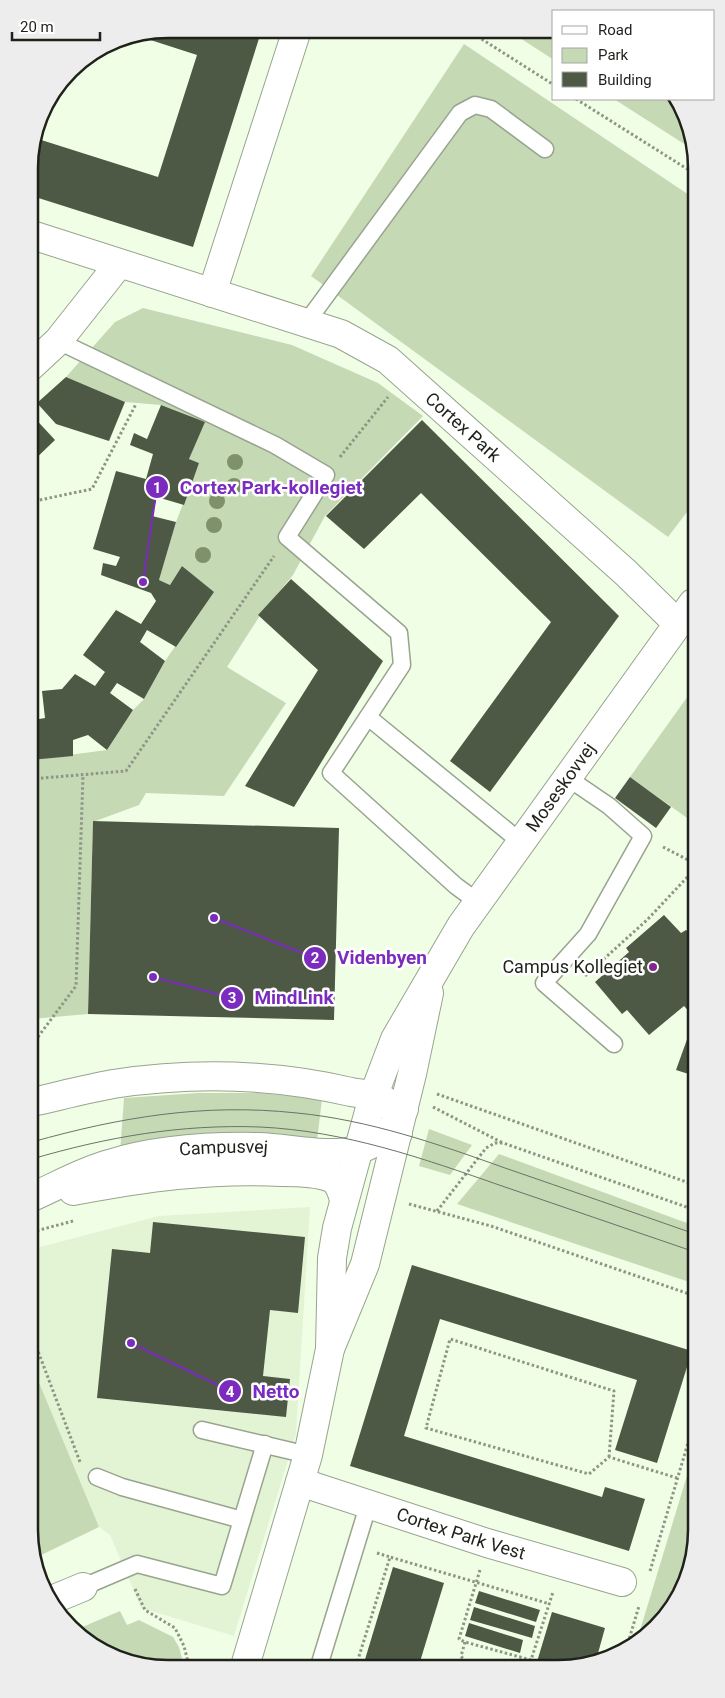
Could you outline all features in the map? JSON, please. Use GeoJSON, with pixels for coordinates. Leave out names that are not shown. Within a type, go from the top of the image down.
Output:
{"type":"FeatureCollection","features":[{"type":"Feature","properties":{"kind":"street"},"geometry":{"type":"LineString","coordinates":[[212,293],[294,38]]}},
{"type":"Feature","properties":{"kind":"street","name":"Cortex Park"},"geometry":{"type":"LineString","coordinates":[[38,237],[341,334],[388,360],[626,573],[686,614]]}},
{"type":"Feature","properties":{"kind":"street"},"geometry":{"type":"LineString","coordinates":[[38,359],[58,340],[120,264]]}},
{"type":"Feature","properties":{"kind":"street","name":"Moseskovvej"},"geometry":{"type":"LineString","coordinates":[[373,1096],[395,1039],[432,974],[478,902],[686,614]]}},
{"type":"Feature","properties":{"kind":"street","name":"Moseskovvej"},"geometry":{"type":"LineString","coordinates":[[411,1108],[432,974]]}},
{"type":"Feature","properties":{"kind":"street"},"geometry":{"type":"LineString","coordinates":[[38,1101],[113,1084],[227,1076],[301,1082],[373,1096],[387,1102],[395,1110],[411,1108],[380,1202],[365,1264],[330,1349]]}},
{"type":"Feature","properties":{"kind":"street"},"geometry":{"type":"LineString","coordinates":[[247,1660],[308,1455],[330,1349],[332,1258],[344,1200],[373,1096]]}},
{"type":"Feature","properties":{"kind":"street","name":"Campusvej"},"geometry":{"type":"LineString","coordinates":[[38,1195],[107,1164],[161,1152],[236,1147],[337,1152],[359,1149],[372,1144],[392,1131],[411,1108]]}},
{"type":"Feature","properties":{"kind":"street"},"geometry":{"type":"LineString","coordinates":[[38,1197],[156,1176],[229,1170],[290,1172],[332,1178],[340,1187],[344,1200]]}},
{"type":"Feature","properties":{"kind":"street","name":"Cortex Park Vest"},"geometry":{"type":"LineString","coordinates":[[300,1482],[368,1506],[487,1543],[637,1586]]}},
{"type":"Feature","properties":{"kind":"street"},"geometry":{"type":"LineString","coordinates":[[56,1598],[83,1587]]}},
{"type":"Feature","properties":{"kind":"lane"},"geometry":{"type":"LineString","coordinates":[[306,323],[460,114],[474,105],[491,109],[545,148]]}},
{"type":"Feature","properties":{"kind":"lane"},"geometry":{"type":"LineString","coordinates":[[58,340],[275,445],[326,476],[287,537],[399,633],[402,665],[331,774],[456,886],[478,902]]}},
{"type":"Feature","properties":{"kind":"lane"},"geometry":{"type":"LineString","coordinates":[[368,717],[522,843]]}},
{"type":"Feature","properties":{"kind":"lane"},"geometry":{"type":"LineString","coordinates":[[568,778],[609,806],[643,836],[588,934],[544,983],[614,1044]]}},
{"type":"Feature","properties":{"kind":"lane"},"geometry":{"type":"LineString","coordinates":[[202,1430],[308,1455]]}},
{"type":"Feature","properties":{"kind":"lane"},"geometry":{"type":"LineString","coordinates":[[83,1587],[137,1564],[222,1586],[265,1444]]}},
{"type":"Feature","properties":{"kind":"lane"},"geometry":{"type":"LineString","coordinates":[[97,1477],[122,1487],[242,1520]]}},
{"type":"Feature","properties":{"kind":"lane"},"geometry":{"type":"LineString","coordinates":[[321,1660],[368,1506]]}},
{"type":"Feature","properties":{"kind":"path"},"geometry":{"type":"LineString","coordinates":[[480,38],[552,84]]}},
{"type":"Feature","properties":{"kind":"path"},"geometry":{"type":"LineString","coordinates":[[578,100],[688,169]]}},
{"type":"Feature","properties":{"kind":"path"},"geometry":{"type":"LineString","coordinates":[[326,476],[405,375]]}},
{"type":"Feature","properties":{"kind":"path"},"geometry":{"type":"LineString","coordinates":[[38,500],[92,489],[147,384]]}},
{"type":"Feature","properties":{"kind":"path"},"geometry":{"type":"LineString","coordinates":[[38,778],[126,771],[287,537]]}},
{"type":"Feature","properties":{"kind":"path"},"geometry":{"type":"LineString","coordinates":[[38,1037],[76,986],[83,775]]}},
{"type":"Feature","properties":{"kind":"path"},"geometry":{"type":"LineString","coordinates":[[643,836],[687,860]]}},
{"type":"Feature","properties":{"kind":"path"},"geometry":{"type":"LineString","coordinates":[[590,970],[652,915],[687,877]]}},
{"type":"Feature","properties":{"kind":"path"},"geometry":{"type":"LineString","coordinates":[[411,1108],[503,1143],[687,1207]]}},
{"type":"Feature","properties":{"kind":"path"},"geometry":{"type":"LineString","coordinates":[[411,1108],[687,1183]]}},
{"type":"Feature","properties":{"kind":"path"},"geometry":{"type":"LineString","coordinates":[[437,1211],[486,1148],[503,1143]]}},
{"type":"Feature","properties":{"kind":"path"},"geometry":{"type":"LineString","coordinates":[[380,1202],[411,1204],[491,1226],[687,1293]]}},
{"type":"Feature","properties":{"kind":"path"},"geometry":{"type":"LineString","coordinates":[[450,1339],[614,1391],[610,1457],[589,1474],[426,1428],[450,1339]]}},
{"type":"Feature","properties":{"kind":"path"},"geometry":{"type":"LineString","coordinates":[[38,1351],[80,1462],[97,1477]]}},
{"type":"Feature","properties":{"kind":"path"},"geometry":{"type":"LineString","coordinates":[[629,1639],[637,1586],[677,1478],[687,1445]]}},
{"type":"Feature","properties":{"kind":"path"},"geometry":{"type":"LineString","coordinates":[[610,1457],[677,1478]]}},
{"type":"Feature","properties":{"kind":"path"},"geometry":{"type":"LineString","coordinates":[[487,1543],[459,1639],[521,1660]]}},
{"type":"Feature","properties":{"kind":"path"},"geometry":{"type":"LineString","coordinates":[[358,1660],[390,1558],[550,1604]]}},
{"type":"Feature","properties":{"kind":"path"},"geometry":{"type":"LineString","coordinates":[[531,1660],[561,1564]]}},
{"type":"Feature","properties":{"kind":"path"},"geometry":{"type":"LineString","coordinates":[[125,1569],[145,1610],[176,1628],[188,1660]]}},
{"type":"Feature","properties":{"kind":"path"},"geometry":{"type":"LineString","coordinates":[[464,1660],[461,1656],[465,1642]]}},
{"type":"Feature","properties":{"kind":"shaded area"},"geometry":{"type":"Polygon","coordinates":[[[310,1207],[296,1434],[234,1636],[141,1608],[110,1535],[99,1527],[38,1380],[38,1247],[159,1216],[310,1207]]]}},
{"type":"Feature","properties":{"kind":"green space"},"geometry":{"type":"Polygon","coordinates":[[[520,38],[552,38],[552,59],[520,38]]]}},
{"type":"Feature","properties":{"kind":"green space"},"geometry":{"type":"Polygon","coordinates":[[[464,44],[688,194],[688,511],[668,537],[311,276],[464,44]]]}},
{"type":"Feature","properties":{"kind":"green space"},"geometry":{"type":"Polygon","coordinates":[[[616,100],[669,100],[678,118],[685,144],[616,100]]]}},
{"type":"Feature","properties":{"kind":"green space"},"geometry":{"type":"Polygon","coordinates":[[[143,308],[292,345],[378,383],[423,416],[325,516],[293,575],[261,614],[227,667],[286,703],[224,796],[146,793],[139,805],[93,822],[88,1014],[38,1018],[38,759],[107,750],[133,710],[144,699],[165,661],[213,592],[182,566],[170,585],[159,580],[176,522],[199,463],[189,459],[204,422],[161,405],[125,402],[66,377],[115,322],[143,308]]]}},
{"type":"Feature","properties":{"kind":"green space"},"geometry":{"type":"Polygon","coordinates":[[[688,697],[688,818],[630,777],[688,697]]]}},
{"type":"Feature","properties":{"kind":"green space"},"geometry":{"type":"Polygon","coordinates":[[[198,1093],[260,1093],[322,1099],[317,1141],[120,1153],[124,1098],[198,1093]]]}},
{"type":"Feature","properties":{"kind":"green space"},"geometry":{"type":"Polygon","coordinates":[[[429,1129],[472,1145],[450,1175],[419,1166],[429,1129]]]}},
{"type":"Feature","properties":{"kind":"green space"},"geometry":{"type":"Polygon","coordinates":[[[499,1154],[687,1223],[687,1281],[457,1204],[499,1154]]]}},
{"type":"Feature","properties":{"kind":"green space"},"geometry":{"type":"Polygon","coordinates":[[[38,1380],[99,1527],[40,1555],[38,1530],[38,1380]]]}},
{"type":"Feature","properties":{"kind":"green space"},"geometry":{"type":"Polygon","coordinates":[[[687,1475],[687,1539],[683,1564],[678,1580],[661,1610],[640,1631],[687,1475]]]}},
{"type":"Feature","properties":{"kind":"green space"},"geometry":{"type":"Polygon","coordinates":[[[120,1611],[127,1625],[139,1620],[173,1637],[179,1647],[182,1660],[159,1660],[126,1654],[95,1639],[81,1627],[120,1611]]]}},
{"type":"Feature","properties":{"kind":"building"},"geometry":{"type":"Polygon","coordinates":[[[259,38],[193,247],[38,198],[38,159],[41,140],[158,177],[197,55],[148,39],[259,38]]]}},
{"type":"Feature","properties":{"kind":"building"},"geometry":{"type":"Polygon","coordinates":[[[66,377],[125,402],[109,441],[56,424],[38,402],[66,377]]]}},
{"type":"Feature","properties":{"kind":"building"},"geometry":{"type":"Polygon","coordinates":[[[161,405],[205,422],[189,459],[199,463],[184,505],[157,497],[152,516],[176,522],[159,580],[170,585],[182,566],[214,592],[176,647],[147,630],[140,642],[165,661],[144,699],[117,683],[110,693],[133,710],[107,750],[88,735],[73,740],[73,756],[38,759],[38,719],[45,718],[42,691],[62,689],[75,674],[95,686],[105,672],[83,655],[116,610],[141,624],[156,601],[151,593],[101,575],[103,563],[116,566],[120,557],[93,549],[116,471],[146,479],[153,454],[130,445],[134,433],[147,439],[161,405]]]}},
{"type":"Feature","properties":{"kind":"building"},"geometry":{"type":"Polygon","coordinates":[[[422,420],[619,616],[490,792],[450,761],[551,622],[421,493],[364,549],[326,516],[422,420]]]}},
{"type":"Feature","properties":{"kind":"building"},"geometry":{"type":"Polygon","coordinates":[[[38,422],[55,440],[38,456],[38,422]]]}},
{"type":"Feature","properties":{"kind":"building"},"geometry":{"type":"Polygon","coordinates":[[[291,579],[383,661],[294,807],[245,786],[318,670],[258,615],[291,579]]]}},
{"type":"Feature","properties":{"kind":"building"},"geometry":{"type":"Polygon","coordinates":[[[630,777],[671,807],[656,828],[615,798],[630,777]]]}},
{"type":"Feature","properties":{"kind":"building"},"geometry":{"type":"Polygon","coordinates":[[[93,821],[339,828],[334,1020],[88,1014],[93,821]]]}},
{"type":"Feature","properties":{"kind":"building","name":"Campus Kollegiet"},"geometry":{"type":"Polygon","coordinates":[[[664,915],[681,933],[686,930],[687,931],[687,1010],[684,1006],[649,1035],[627,1010],[622,1014],[595,982],[629,952],[626,948],[664,915]]]}},
{"type":"Feature","properties":{"kind":"building"},"geometry":{"type":"Polygon","coordinates":[[[687,1038],[687,1074],[676,1070],[687,1038]]]}},
{"type":"Feature","properties":{"kind":"building"},"geometry":{"type":"Polygon","coordinates":[[[153,1222],[305,1237],[298,1313],[270,1310],[263,1376],[290,1379],[286,1417],[97,1398],[112,1249],[150,1253],[153,1222]]]}},
{"type":"Feature","properties":{"kind":"building"},"geometry":{"type":"Polygon","coordinates":[[[412,1265],[687,1350],[687,1367],[657,1463],[615,1450],[637,1380],[440,1319],[404,1436],[602,1497],[605,1487],[645,1499],[629,1551],[350,1466],[412,1265]]]}},
{"type":"Feature","properties":{"kind":"building"},"geometry":{"type":"Polygon","coordinates":[[[393,1567],[444,1583],[421,1660],[365,1660],[393,1567]]]}},
{"type":"Feature","properties":{"kind":"building"},"geometry":{"type":"Polygon","coordinates":[[[479,1591],[540,1610],[536,1622],[475,1603],[479,1591]]]}},
{"type":"Feature","properties":{"kind":"building"},"geometry":{"type":"Polygon","coordinates":[[[474,1607],[535,1626],[532,1638],[470,1620],[474,1607]]]}},
{"type":"Feature","properties":{"kind":"building"},"geometry":{"type":"Polygon","coordinates":[[[552,1612],[605,1628],[598,1654],[574,1659],[538,1660],[552,1612]]]}},
{"type":"Feature","properties":{"kind":"building"},"geometry":{"type":"Polygon","coordinates":[[[469,1623],[523,1640],[520,1653],[465,1636],[469,1623]]]}},
{"type":"Feature","properties":{"kind":"tram line"},"geometry":{"type":"LineString","coordinates":[[38,1140],[130,1119],[196,1111],[263,1110],[324,1116],[377,1127],[429,1142],[687,1231]]}},
{"type":"Feature","properties":{"kind":"tram line"},"geometry":{"type":"LineString","coordinates":[[38,1157],[116,1138],[173,1130],[260,1127],[322,1134],[383,1147],[413,1156],[687,1249]]}},
{"type":"Feature","properties":{"kind":"place","name":"Cortex Park-kollegiet"},"geometry":{"type":"Point","coordinates":[143,582]}},
{"type":"Feature","properties":{"kind":"place","name":"Videnbyen"},"geometry":{"type":"Point","coordinates":[214,918]}},
{"type":"Feature","properties":{"kind":"place","name":"Campus Kollegiet"},"geometry":{"type":"Point","coordinates":[653,967]}},
{"type":"Feature","properties":{"kind":"place","name":"MindLink"},"geometry":{"type":"Point","coordinates":[153,977]}},
{"type":"Feature","properties":{"kind":"place","name":"Netto"},"geometry":{"type":"Point","coordinates":[131,1343]}}]}
